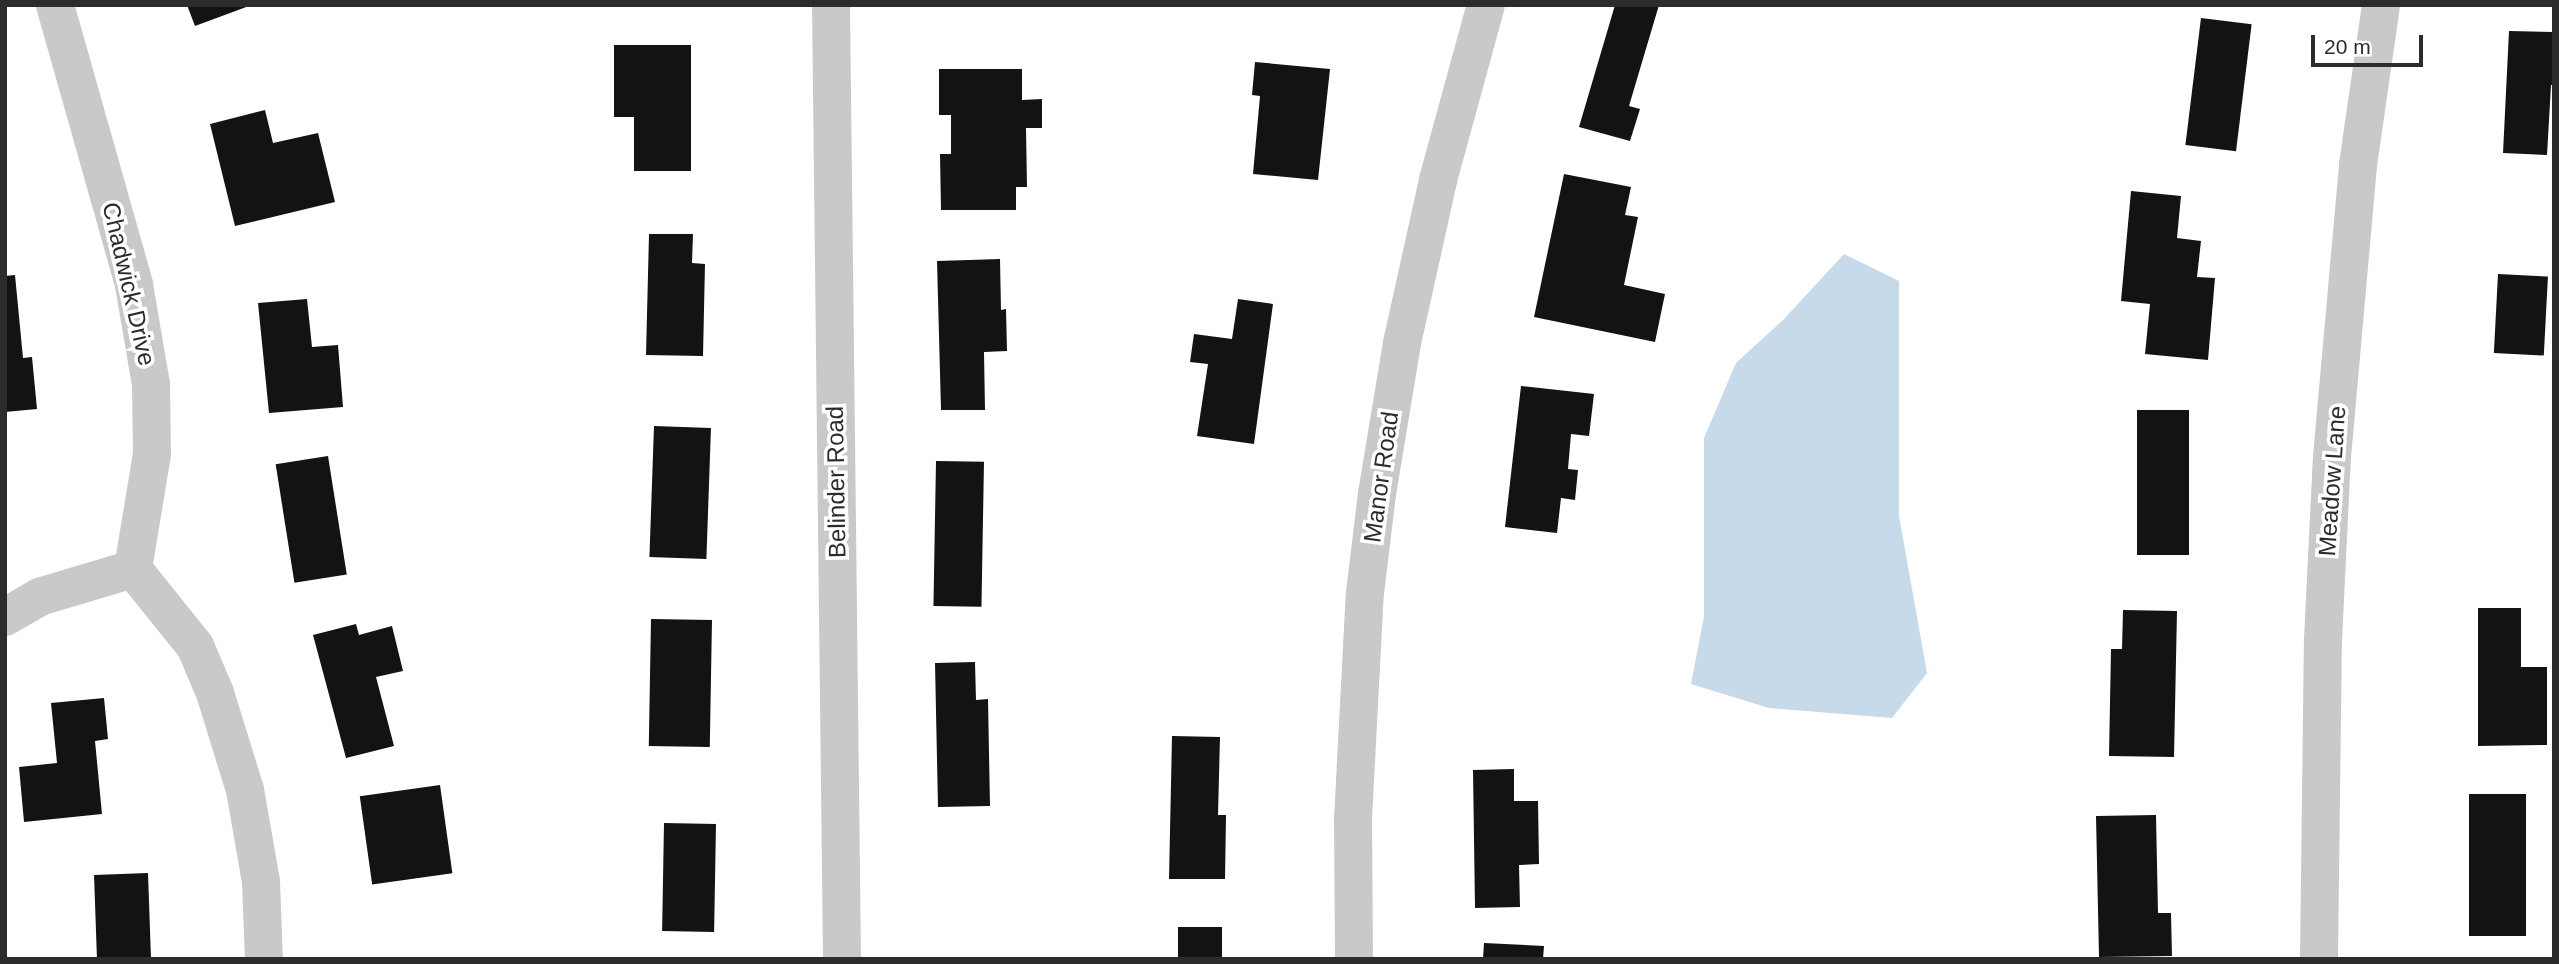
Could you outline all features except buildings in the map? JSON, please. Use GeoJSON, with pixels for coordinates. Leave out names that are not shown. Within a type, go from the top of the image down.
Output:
{"type":"FeatureCollection","features":[{"type":"Feature","properties":{"kind":"street","name":"Chadwick Drive"},"geometry":{"type":"LineString","coordinates":[[55,5],[134,285],[148,361],[152,454],[133,569]]}},
{"type":"Feature","properties":{"kind":"street","name":"Belinder Road"},"geometry":{"type":"LineString","coordinates":[[831,5],[842,959]]}},
{"type":"Feature","properties":{"kind":"street","name":"Manor Road"},"geometry":{"type":"LineString","coordinates":[[1354,959],[1353,819],[1365,593],[1377,494],[1402,343],[1435,194],[1486,5]]}},
{"type":"Feature","properties":{"kind":"street","name":"Meadow Lane"},"geometry":{"type":"LineString","coordinates":[[2319,959],[2323,640],[2332,457],[2358,165],[2381,5]]}},
{"type":"Feature","properties":{"kind":"street"},"geometry":{"type":"LineString","coordinates":[[5,617],[39,597],[133,569],[195,646],[215,694],[245,790],[261,882],[264,959]]}},
{"type":"Feature","properties":{"kind":"water"},"geometry":{"type":"Polygon","coordinates":[[[1844,254],[1899,281],[1899,516],[1927,673],[1892,718],[1769,708],[1691,684],[1704,616],[1704,438],[1736,363],[1784,319],[1844,254]]]}}]}
